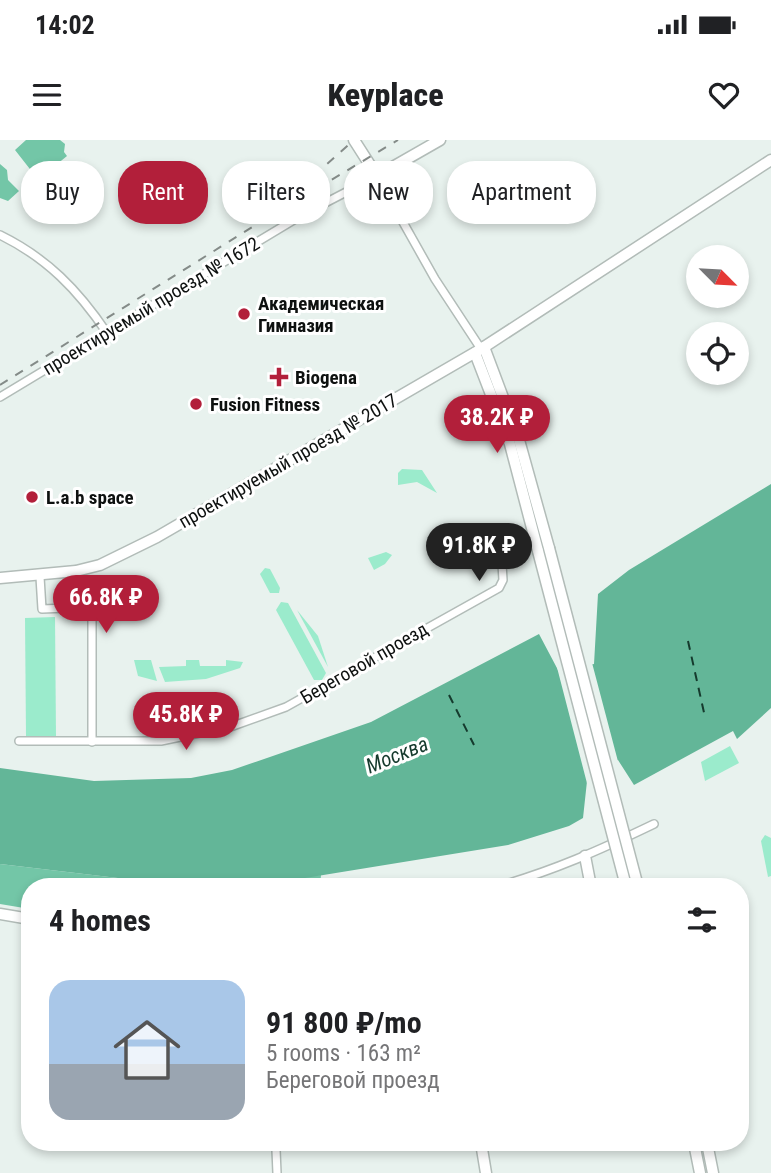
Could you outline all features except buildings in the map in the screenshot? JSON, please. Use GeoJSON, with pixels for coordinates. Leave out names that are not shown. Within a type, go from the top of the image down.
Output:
{"type":"FeatureCollection","features":[{"type":"Feature","properties":{"kind":"street"},"geometry":{"type":"LineString","coordinates":[[354,140],[367,161]]}},
{"type":"Feature","properties":{"kind":"street"},"geometry":{"type":"LineString","coordinates":[[403,161],[440,140]]}},
{"type":"Feature","properties":{"kind":"street","name":"проектируемый проезд № 2017"},"geometry":{"type":"LineString","coordinates":[[0,578],[76,571],[127,553],[480,350],[771,160]]}},
{"type":"Feature","properties":{"kind":"street","name":"проектируемый проезд № 1672"},"geometry":{"type":"LineString","coordinates":[[0,397],[344,191]]}},
{"type":"Feature","properties":{"kind":"street"},"geometry":{"type":"LineString","coordinates":[[405,224],[480,350],[519,440],[544,550],[630,878]]}},
{"type":"Feature","properties":{"kind":"street"},"geometry":{"type":"LineString","coordinates":[[0,235],[28,249],[63,276],[107,333]]}},
{"type":"Feature","properties":{"kind":"street","name":"Береговой проезд"},"geometry":{"type":"LineString","coordinates":[[19,741],[181,738],[286,707],[499,588],[503,582],[502,564],[511,556]]}},
{"type":"Feature","properties":{"kind":"street"},"geometry":{"type":"LineString","coordinates":[[40,576],[42,609],[92,607],[92,741]]}},
{"type":"Feature","properties":{"kind":"street"},"geometry":{"type":"LineString","coordinates":[[529,878],[585,856],[654,824]]}},
{"type":"Feature","properties":{"kind":"street"},"geometry":{"type":"LineString","coordinates":[[585,856],[589,878]]}},
{"type":"Feature","properties":{"kind":"street"},"geometry":{"type":"LineString","coordinates":[[0,914],[21,918]]}},
{"type":"Feature","properties":{"kind":"street"},"geometry":{"type":"LineString","coordinates":[[276,1151],[276,1173]]}},
{"type":"Feature","properties":{"kind":"street"},"geometry":{"type":"LineString","coordinates":[[482,1151],[486,1173]]}},
{"type":"Feature","properties":{"kind":"street"},"geometry":{"type":"LineString","coordinates":[[696,1151],[700,1173]]}},
{"type":"Feature","properties":{"kind":"street"},"geometry":{"type":"LineString","coordinates":[[709,1151],[713,1173]]}},
{"type":"Feature","properties":{"kind":"shaded area"},"geometry":{"type":"Polygon","coordinates":[[[26,140],[60,140],[65,144],[64,152],[67,156],[61,161],[24,161],[15,150],[26,140]]]}},
{"type":"Feature","properties":{"kind":"shaded area"},"geometry":{"type":"Polygon","coordinates":[[[0,164],[7,170],[8,180],[19,191],[8,201],[0,198],[0,164]]]}},
{"type":"Feature","properties":{"kind":"shaded area"},"geometry":{"type":"Polygon","coordinates":[[[402,469],[422,470],[437,493],[417,482],[398,485],[398,473],[402,469]]]}},
{"type":"Feature","properties":{"kind":"shaded area"},"geometry":{"type":"Polygon","coordinates":[[[386,552],[392,555],[385,564],[374,570],[368,558],[386,552]]]}},
{"type":"Feature","properties":{"kind":"shaded area"},"geometry":{"type":"Polygon","coordinates":[[[265,568],[270,569],[280,588],[279,593],[270,593],[260,574],[265,568]]]}},
{"type":"Feature","properties":{"kind":"shaded area"},"geometry":{"type":"Polygon","coordinates":[[[281,602],[288,603],[326,673],[322,680],[314,680],[276,610],[281,602]]]}},
{"type":"Feature","properties":{"kind":"shaded area"},"geometry":{"type":"Polygon","coordinates":[[[297,610],[318,636],[328,667],[297,610]]]}},
{"type":"Feature","properties":{"kind":"shaded area"},"geometry":{"type":"Polygon","coordinates":[[[55,617],[56,737],[26,737],[25,618],[55,617]]]}},
{"type":"Feature","properties":{"kind":"shaded area"},"geometry":{"type":"Polygon","coordinates":[[[134,660],[151,660],[157,681],[138,676],[134,660]]]}},
{"type":"Feature","properties":{"kind":"shaded area"},"geometry":{"type":"Polygon","coordinates":[[[186,660],[199,660],[200,666],[226,666],[226,660],[243,662],[240,668],[206,679],[165,682],[159,667],[186,666],[186,660]]]}},
{"type":"Feature","properties":{"kind":"shaded area"},"geometry":{"type":"Polygon","coordinates":[[[730,746],[739,763],[705,781],[701,762],[730,746]]]}},
{"type":"Feature","properties":{"kind":"shaded area"},"geometry":{"type":"Polygon","coordinates":[[[765,835],[771,838],[771,876],[768,877],[761,841],[765,835]]]}},
{"type":"Feature","properties":{"kind":"shaded area"},"geometry":{"type":"Polygon","coordinates":[[[0,864],[118,878],[21,878],[21,908],[0,904],[0,864]]]}},
{"type":"Feature","properties":{"kind":"shaded area"},"geometry":{"type":"Polygon","coordinates":[[[321,875],[321,878],[284,878],[321,875]]]}},
{"type":"Feature","properties":{"kind":"water","name":"Москва"},"geometry":{"type":"Polygon","coordinates":[[[771,484],[771,708],[737,739],[733,731],[634,785],[618,760],[588,772],[583,818],[569,826],[508,845],[305,878],[118,878],[0,864],[0,768],[94,781],[191,778],[232,770],[371,722],[539,634],[558,670],[594,664],[598,594],[629,570],[771,484]]]}},
{"type":"Feature","properties":{"kind":"pier"},"geometry":{"type":"Polygon","coordinates":[[[553,652],[560,667],[591,659],[620,769],[617,764],[591,774],[589,791],[553,652]]]}},
{"type":"Feature","properties":{"kind":"ferry route"},"geometry":{"type":"LineString","coordinates":[[688,641],[705,717]]}},
{"type":"Feature","properties":{"kind":"ferry route"},"geometry":{"type":"LineString","coordinates":[[449,695],[474,745]]}},
{"type":"Feature","properties":{"kind":"railway"},"geometry":{"type":"LineString","coordinates":[[0,385],[265,219],[354,140]]}},
{"type":"Feature","properties":{"kind":"railway"},"geometry":{"type":"LineString","coordinates":[[330,181],[398,140]]}},
{"type":"Feature","properties":{"kind":"place","name":"Академическая Гимназия"},"geometry":{"type":"Point","coordinates":[244,314]}},
{"type":"Feature","properties":{"kind":"place","name":"Biogena"},"geometry":{"type":"Point","coordinates":[279,377]}},
{"type":"Feature","properties":{"kind":"place","name":"Fusion Fitness"},"geometry":{"type":"Point","coordinates":[196,404]}},
{"type":"Feature","properties":{"kind":"place","name":"L.a.b space"},"geometry":{"type":"Point","coordinates":[32,497]}}]}
